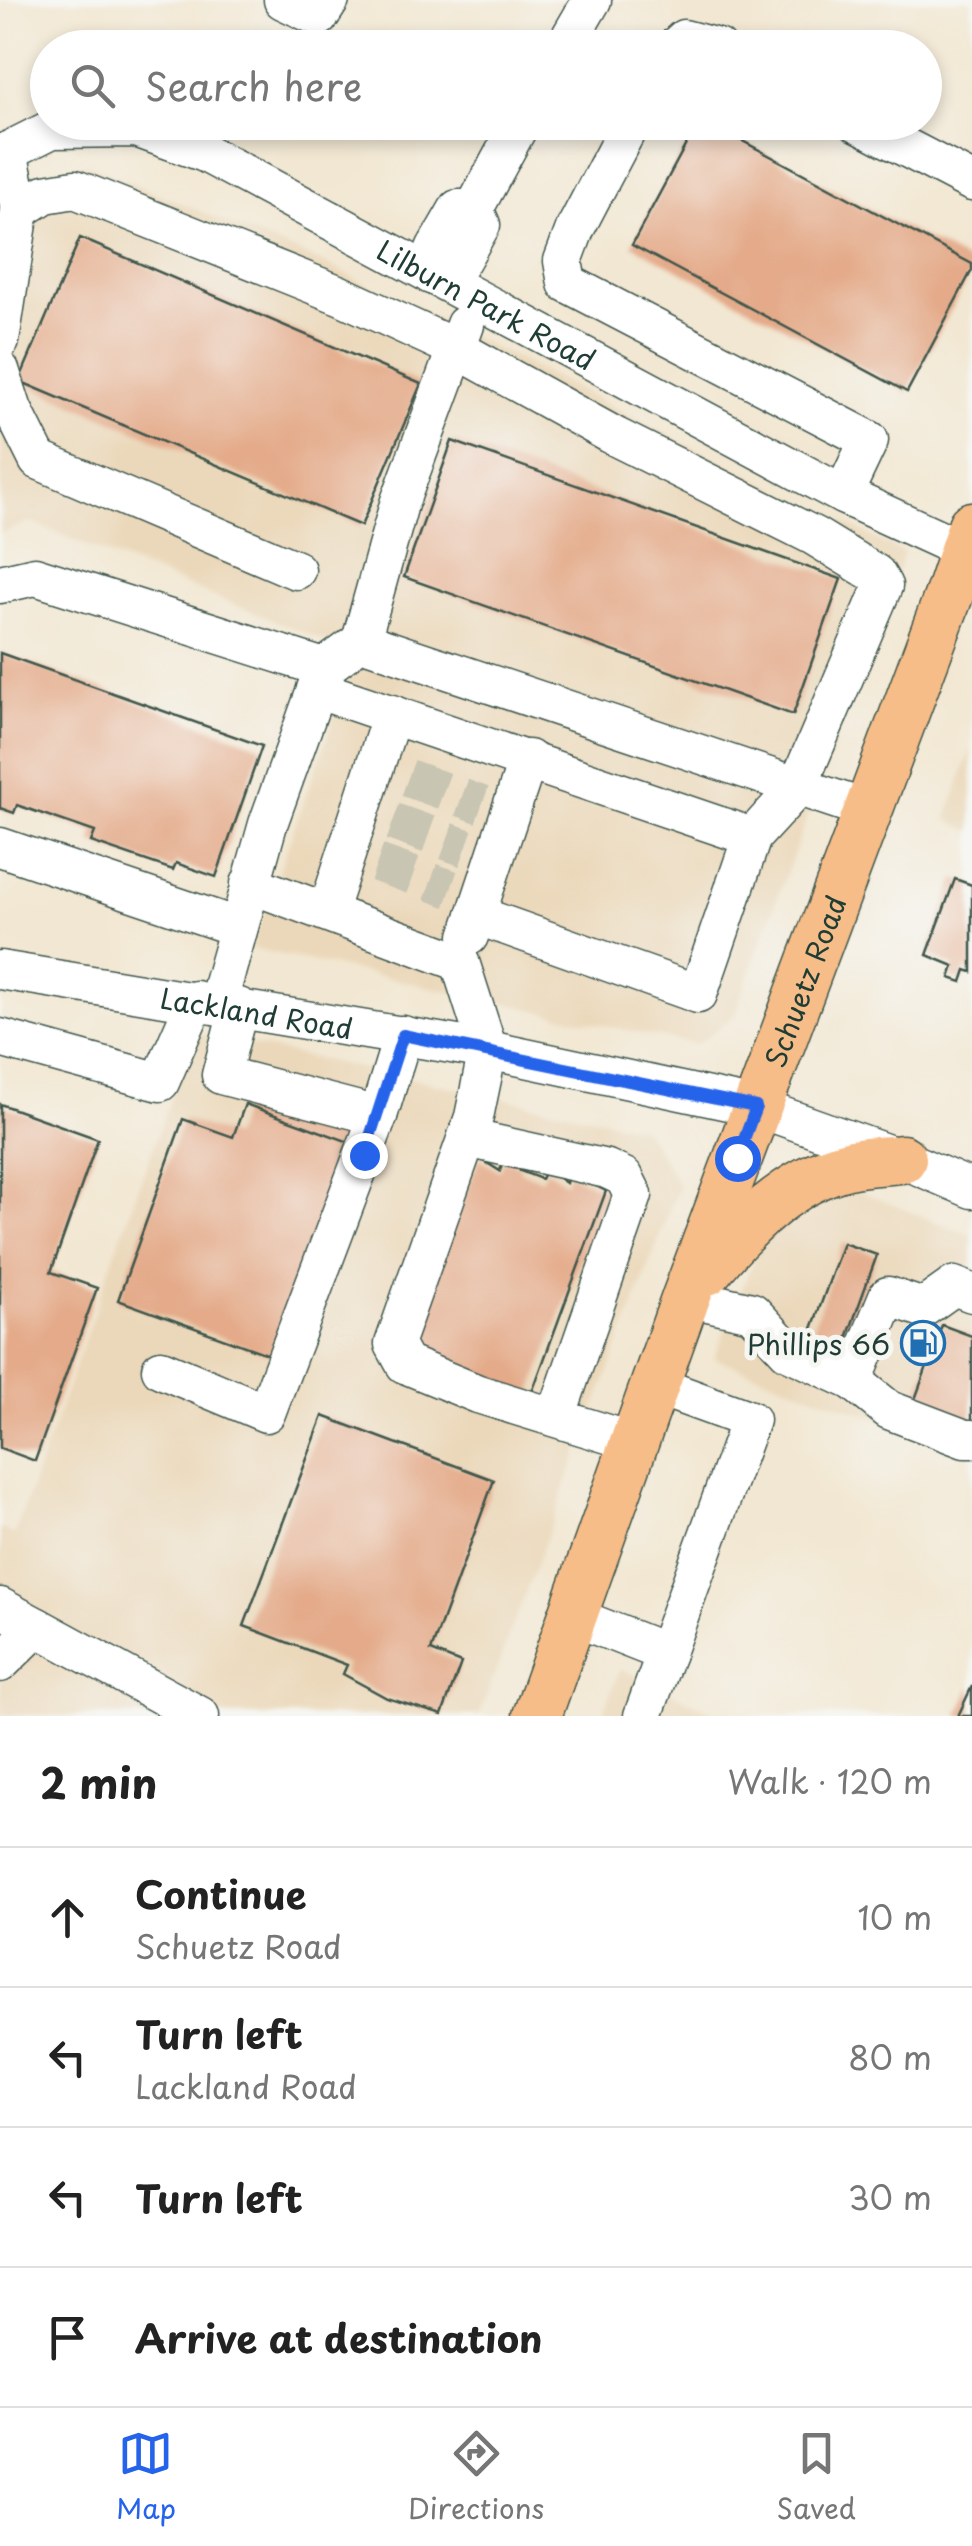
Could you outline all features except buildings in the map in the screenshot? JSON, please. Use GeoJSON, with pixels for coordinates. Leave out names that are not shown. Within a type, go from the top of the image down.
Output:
{"type":"FeatureCollection","features":[{"type":"Feature","properties":{"kind":"main road","name":"Schuetz Road"},"geometry":{"type":"LineString","coordinates":[[537,1716],[756,1107],[964,567]]}},
{"type":"Feature","properties":{"kind":"main road"},"geometry":{"type":"LineString","coordinates":[[686,1297],[739,1232],[802,1184],[852,1164],[902,1160]]}},
{"type":"Feature","properties":{"kind":"street"},"geometry":{"type":"LineString","coordinates":[[283,0],[319,16],[330,0]]}},
{"type":"Feature","properties":{"kind":"street"},"geometry":{"type":"LineString","coordinates":[[574,30],[592,0]]}},
{"type":"Feature","properties":{"kind":"street","name":"Lilburn Park Road"},"geometry":{"type":"LineString","coordinates":[[4,153],[30,140]]}},
{"type":"Feature","properties":{"kind":"street","name":"Lilburn Park Road"},"geometry":{"type":"LineString","coordinates":[[170,140],[205,152],[364,239],[433,270],[474,298],[843,495],[964,567]]}},
{"type":"Feature","properties":{"kind":"street"},"geometry":{"type":"LineString","coordinates":[[433,270],[435,249],[458,209],[474,209],[511,140]]}},
{"type":"Feature","properties":{"kind":"street"},"geometry":{"type":"LineString","coordinates":[[544,336],[567,283],[563,261],[569,245],[621,140]]}},
{"type":"Feature","properties":{"kind":"street"},"geometry":{"type":"LineString","coordinates":[[892,140],[972,182]]}},
{"type":"Feature","properties":{"kind":"street"},"geometry":{"type":"LineString","coordinates":[[0,341],[20,210],[4,153]]}},
{"type":"Feature","properties":{"kind":"street"},"geometry":{"type":"LineString","coordinates":[[20,210],[44,194],[74,189],[340,294],[456,349],[616,437],[814,536],[876,574],[883,586],[797,788],[752,837],[698,994],[470,901]]}},
{"type":"Feature","properties":{"kind":"street"},"geometry":{"type":"LineString","coordinates":[[340,294],[364,239]]}},
{"type":"Feature","properties":{"kind":"street"},"geometry":{"type":"LineString","coordinates":[[567,283],[869,440],[843,495]]}},
{"type":"Feature","properties":{"kind":"street"},"geometry":{"type":"LineString","coordinates":[[378,1116],[220,1075],[217,1004],[250,884],[320,678],[360,641],[398,504],[474,298]]}},
{"type":"Feature","properties":{"kind":"street"},"geometry":{"type":"LineString","coordinates":[[0,370],[13,410],[38,460],[296,570]]}},
{"type":"Feature","properties":{"kind":"street"},"geometry":{"type":"LineString","coordinates":[[0,584],[35,576],[320,678],[392,714],[752,837]]}},
{"type":"Feature","properties":{"kind":"street"},"geometry":{"type":"LineString","coordinates":[[360,641],[868,810]]}},
{"type":"Feature","properties":{"kind":"street"},"geometry":{"type":"LineString","coordinates":[[328,910],[362,858],[392,772],[392,714]]}},
{"type":"Feature","properties":{"kind":"street"},"geometry":{"type":"LineString","coordinates":[[528,759],[495,810],[481,852],[460,962],[488,1050],[467,1138],[394,1344],[404,1364],[478,1394],[634,1442]]}},
{"type":"Feature","properties":{"kind":"street"},"geometry":{"type":"LineString","coordinates":[[0,846],[237,927]]}},
{"type":"Feature","properties":{"kind":"street"},"geometry":{"type":"LineString","coordinates":[[250,884],[460,962]]}},
{"type":"Feature","properties":{"kind":"street","name":"Lackland Road"},"geometry":{"type":"LineString","coordinates":[[0,970],[488,1050],[756,1107],[972,1189]]}},
{"type":"Feature","properties":{"kind":"street"},"geometry":{"type":"LineString","coordinates":[[0,1038],[160,1082],[217,1004]]}},
{"type":"Feature","properties":{"kind":"street"},"geometry":{"type":"LineString","coordinates":[[162,1370],[266,1413],[378,1116],[403,1035]]}},
{"type":"Feature","properties":{"kind":"street"},"geometry":{"type":"LineString","coordinates":[[467,1138],[607,1169],[624,1177],[633,1195],[556,1418]]}},
{"type":"Feature","properties":{"kind":"street"},"geometry":{"type":"LineString","coordinates":[[854,1380],[888,1296],[923,1308],[954,1286],[972,1293]]}},
{"type":"Feature","properties":{"kind":"street"},"geometry":{"type":"LineString","coordinates":[[686,1297],[752,1312],[788,1351],[854,1380],[889,1410],[972,1439]]}},
{"type":"Feature","properties":{"kind":"street"},"geometry":{"type":"LineString","coordinates":[[643,1716],[750,1420],[654,1385]]}},
{"type":"Feature","properties":{"kind":"street"},"geometry":{"type":"LineString","coordinates":[[0,1607],[200,1716]]}},
{"type":"Feature","properties":{"kind":"street"},"geometry":{"type":"LineString","coordinates":[[572,1616],[666,1653]]}},
{"type":"Feature","properties":{"kind":"street"},"geometry":{"type":"LineString","coordinates":[[0,1663],[37,1628]]}},
{"type":"Feature","properties":{"kind":"shaded area"},"geometry":{"type":"Polygon","coordinates":[[[87,164],[330,266],[904,553],[734,1016],[696,1045],[251,948],[357,654],[29,522],[0,534],[0,197],[87,164]]]}},
{"type":"Feature","properties":{"kind":"shaded area"},"geometry":{"type":"Polygon","coordinates":[[[972,747],[972,831],[946,820],[972,747]]]}},
{"type":"Feature","properties":{"kind":"shaded area"},"geometry":{"type":"Polygon","coordinates":[[[194,1033],[644,1128],[679,1185],[479,1716],[0,1716],[0,1528],[14,1535],[194,1033]]]}},
{"type":"Feature","properties":{"kind":"shaded area"},"geometry":{"type":"Polygon","coordinates":[[[824,1191],[858,1191],[972,1236],[972,1454],[714,1358],[764,1234],[824,1191]]]}},
{"type":"Feature","properties":{"kind":"shaded area"},"geometry":{"type":"Polygon","coordinates":[[[620,1669],[723,1716],[602,1716],[620,1669]]]}},
{"type":"Feature","properties":{"kind":"tunnel"},"geometry":{"type":"LineString","coordinates":[[408,778],[482,805]]}},
{"type":"Feature","properties":{"kind":"tunnel"},"geometry":{"type":"LineString","coordinates":[[393,822],[466,848]]}},
{"type":"Feature","properties":{"kind":"tunnel"},"geometry":{"type":"LineString","coordinates":[[377,863],[451,889]]}},
{"type":"Feature","properties":{"kind":"place","name":"Phillips 66"},"geometry":{"type":"Point","coordinates":[923,1343]}},
{"type":"Feature","properties":{"kind":"route"},"geometry":{"type":"LineString","coordinates":[[364,1155],[403,1035],[756,1107],[737,1158]]}}]}
